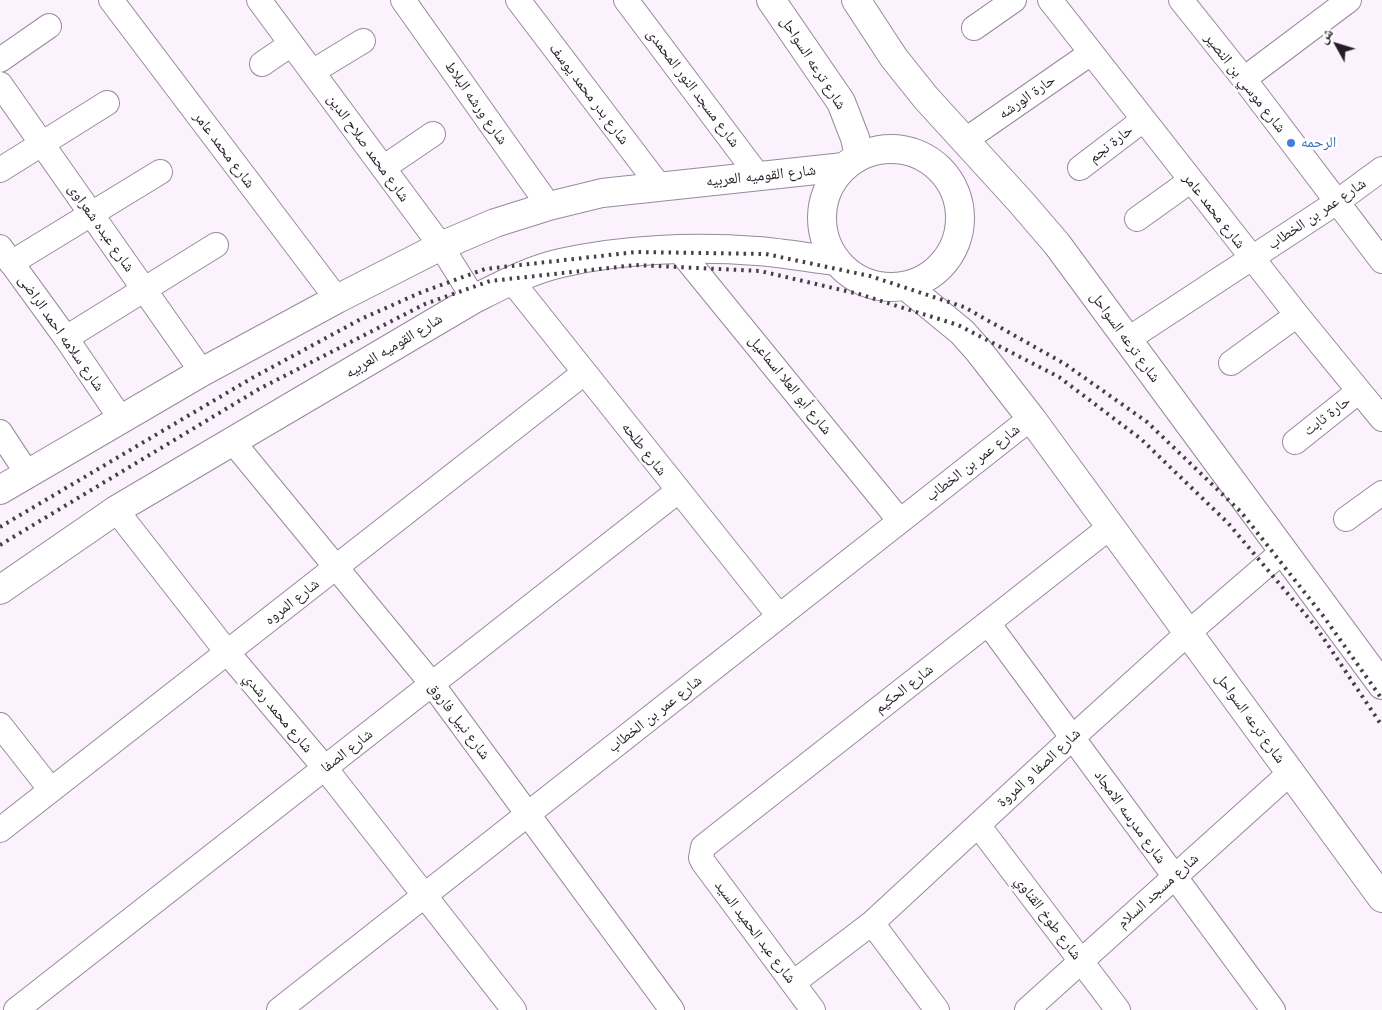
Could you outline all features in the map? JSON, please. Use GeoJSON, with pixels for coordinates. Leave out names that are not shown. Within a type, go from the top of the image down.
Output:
{"type":"FeatureCollection","features":[{"type":"Feature","properties":{"kind":"main road","name":"شارع ترعه السواحل"},"geometry":{"type":"LineString","coordinates":[[772,0],[841,102],[855,138],[852,162]]}},
{"type":"Feature","properties":{"kind":"main road","name":"شارع ترعه السواحل"},"geometry":{"type":"LineString","coordinates":[[856,0],[894,58],[926,98],[1057,244],[1382,685]]}},
{"type":"Feature","properties":{"kind":"main road"},"geometry":{"type":"LineString","coordinates":[[904,150],[919,155],[932,163],[944,173],[952,186],[958,201],[960,216],[958,232],[953,247],[945,260],[934,272],[921,280],[906,286],[891,288],[875,286],[860,281],[836,262],[828,249],[823,235],[822,213],[827,192],[834,179],[852,162],[874,151],[904,150]]}},
{"type":"Feature","properties":{"kind":"main road","name":"شارع القوميه العربيه"},"geometry":{"type":"LineString","coordinates":[[0,490],[202,372],[337,299],[441,246],[494,223],[549,206],[602,193],[759,176],[852,162]]}},
{"type":"Feature","properties":{"kind":"main road"},"geometry":{"type":"LineString","coordinates":[[952,186],[984,163]]}},
{"type":"Feature","properties":{"kind":"main road","name":"شارع القوميه العربيه"},"geometry":{"type":"LineString","coordinates":[[0,590],[116,510],[511,280],[560,263],[620,253],[679,250],[757,251],[836,262]]}},
{"type":"Feature","properties":{"kind":"main road","name":"شارع ترعه السواحل"},"geometry":{"type":"LineString","coordinates":[[906,286],[967,338],[1031,418],[1382,898]]}},
{"type":"Feature","properties":{"kind":"street","name":"شارع محمد عامر"},"geometry":{"type":"LineString","coordinates":[[111,0],[337,299]]}},
{"type":"Feature","properties":{"kind":"street","name":"شارع محمد صلاح الدين"},"geometry":{"type":"LineString","coordinates":[[259,0],[441,246],[474,300]]}},
{"type":"Feature","properties":{"kind":"street","name":"شارع ورشه البلاط"},"geometry":{"type":"LineString","coordinates":[[403,0],[549,206]]}},
{"type":"Feature","properties":{"kind":"street","name":"شارع بدر محمد يوسف"},"geometry":{"type":"LineString","coordinates":[[518,0],[660,187]]}},
{"type":"Feature","properties":{"kind":"street","name":"شارع مسجد النور المحمدى"},"geometry":{"type":"LineString","coordinates":[[626,0],[759,176]]}},
{"type":"Feature","properties":{"kind":"street"},"geometry":{"type":"LineString","coordinates":[[974,28],[1014,0]]}},
{"type":"Feature","properties":{"kind":"street","name":"شارع محمد عامر"},"geometry":{"type":"LineString","coordinates":[[1050,0],[1190,181],[1382,419]]}},
{"type":"Feature","properties":{"kind":"street","name":"شارع موسي بن النصير"},"geometry":{"type":"LineString","coordinates":[[1181,0],[1244,79],[1382,261]]}},
{"type":"Feature","properties":{"kind":"street"},"geometry":{"type":"LineString","coordinates":[[1244,79],[1349,0]]}},
{"type":"Feature","properties":{"kind":"street"},"geometry":{"type":"LineString","coordinates":[[0,60],[49,26]]}},
{"type":"Feature","properties":{"kind":"street"},"geometry":{"type":"LineString","coordinates":[[312,72],[363,41]]}},
{"type":"Feature","properties":{"kind":"street"},"geometry":{"type":"LineString","coordinates":[[262,64],[291,44]]}},
{"type":"Feature","properties":{"kind":"street","name":"حارة الورشه"},"geometry":{"type":"LineString","coordinates":[[964,141],[1091,53]]}},
{"type":"Feature","properties":{"kind":"street","name":"شارع عبده شعراوى"},"geometry":{"type":"LineString","coordinates":[[0,84],[202,372]]}},
{"type":"Feature","properties":{"kind":"street"},"geometry":{"type":"LineString","coordinates":[[0,170],[106,103]]}},
{"type":"Feature","properties":{"kind":"street","name":"حارة نجم"},"geometry":{"type":"LineString","coordinates":[[1080,168],[1143,120]]}},
{"type":"Feature","properties":{"kind":"street"},"geometry":{"type":"LineString","coordinates":[[383,168],[433,134]]}},
{"type":"Feature","properties":{"kind":"street","name":"شارع عمر بن الخطاب"},"geometry":{"type":"LineString","coordinates":[[1128,340],[1337,202],[1382,169]]}},
{"type":"Feature","properties":{"kind":"street"},"geometry":{"type":"LineString","coordinates":[[6,255],[92,214],[160,172]]}},
{"type":"Feature","properties":{"kind":"street"},"geometry":{"type":"LineString","coordinates":[[1137,219],[1190,181]]}},
{"type":"Feature","properties":{"kind":"street"},"geometry":{"type":"LineString","coordinates":[[66,338],[216,245]]}},
{"type":"Feature","properties":{"kind":"street","name":"شارع أبو العلا اسماعيل"},"geometry":{"type":"LineString","coordinates":[[679,250],[900,521]]}},
{"type":"Feature","properties":{"kind":"street","name":"شارع سلامه احمد الراضى"},"geometry":{"type":"LineString","coordinates":[[6,255],[121,419]]}},
{"type":"Feature","properties":{"kind":"street","name":"شارع طلحه"},"geometry":{"type":"LineString","coordinates":[[511,280],[779,616]]}},
{"type":"Feature","properties":{"kind":"street"},"geometry":{"type":"LineString","coordinates":[[1231,363],[1297,315]]}},
{"type":"Feature","properties":{"kind":"street","name":"شارع المروه"},"geometry":{"type":"LineString","coordinates":[[0,830],[584,373]]}},
{"type":"Feature","properties":{"kind":"street","name":"حارة ثابت"},"geometry":{"type":"LineString","coordinates":[[1295,442],[1359,391]]}},
{"type":"Feature","properties":{"kind":"street","name":"شارع عمر بن الخطاب"},"geometry":{"type":"LineString","coordinates":[[279,1010],[1031,418]]}},
{"type":"Feature","properties":{"kind":"street"},"geometry":{"type":"LineString","coordinates":[[0,432],[27,473]]}},
{"type":"Feature","properties":{"kind":"street","name":"شارع نبيل فاروق"},"geometry":{"type":"LineString","coordinates":[[233,442],[432,684],[672,1010]]}},
{"type":"Feature","properties":{"kind":"street","name":"شارع الصفا"},"geometry":{"type":"LineString","coordinates":[[16,1010],[678,491]]}},
{"type":"Feature","properties":{"kind":"street"},"geometry":{"type":"LineString","coordinates":[[1346,519],[1382,493]]}},
{"type":"Feature","properties":{"kind":"street","name":"شارع محمد رشدي"},"geometry":{"type":"LineString","coordinates":[[116,510],[227,652],[324,768],[514,1010]]}},
{"type":"Feature","properties":{"kind":"street","name":"شارع الحكيم"},"geometry":{"type":"LineString","coordinates":[[701,852],[707,844],[1110,527]]}},
{"type":"Feature","properties":{"kind":"street","name":"شارع الصفا و المروة"},"geometry":{"type":"LineString","coordinates":[[793,983],[872,923],[1072,738],[1283,551]]}},
{"type":"Feature","properties":{"kind":"street","name":"شارع مدرسه الامجاد"},"geometry":{"type":"LineString","coordinates":[[988,623],[1272,1010]]}},
{"type":"Feature","properties":{"kind":"street"},"geometry":{"type":"LineString","coordinates":[[0,725],[51,790]]}},
{"type":"Feature","properties":{"kind":"street","name":"شارع مسجد السلام"},"geometry":{"type":"LineString","coordinates":[[1027,1010],[1290,772]]}},
{"type":"Feature","properties":{"kind":"street","name":"شارع طوخ القناوي"},"geometry":{"type":"LineString","coordinates":[[978,825],[1118,1010]]}},
{"type":"Feature","properties":{"kind":"street","name":"شارع عبد الحميد السيد"},"geometry":{"type":"LineString","coordinates":[[701,852],[703,862],[813,1010]]}},
{"type":"Feature","properties":{"kind":"street"},"geometry":{"type":"LineString","coordinates":[[872,923],[937,1010]]}},
{"type":"Feature","properties":{"kind":"railway"},"geometry":{"type":"LineString","coordinates":[[0,527],[252,378],[361,319],[422,292],[485,269],[636,252],[766,254],[870,276],[964,307],[1065,364],[1147,422],[1241,512],[1324,617],[1382,699]]}},
{"type":"Feature","properties":{"kind":"railway"},"geometry":{"type":"LineString","coordinates":[[0,545],[259,389],[425,304],[490,281],[636,265],[760,271],[859,294],[958,325],[1059,377],[1141,439],[1228,523],[1316,627],[1382,726]]}},
{"type":"Feature","properties":{"kind":"place","name":"الرحمه"},"geometry":{"type":"Point","coordinates":[1291,143]}}]}
